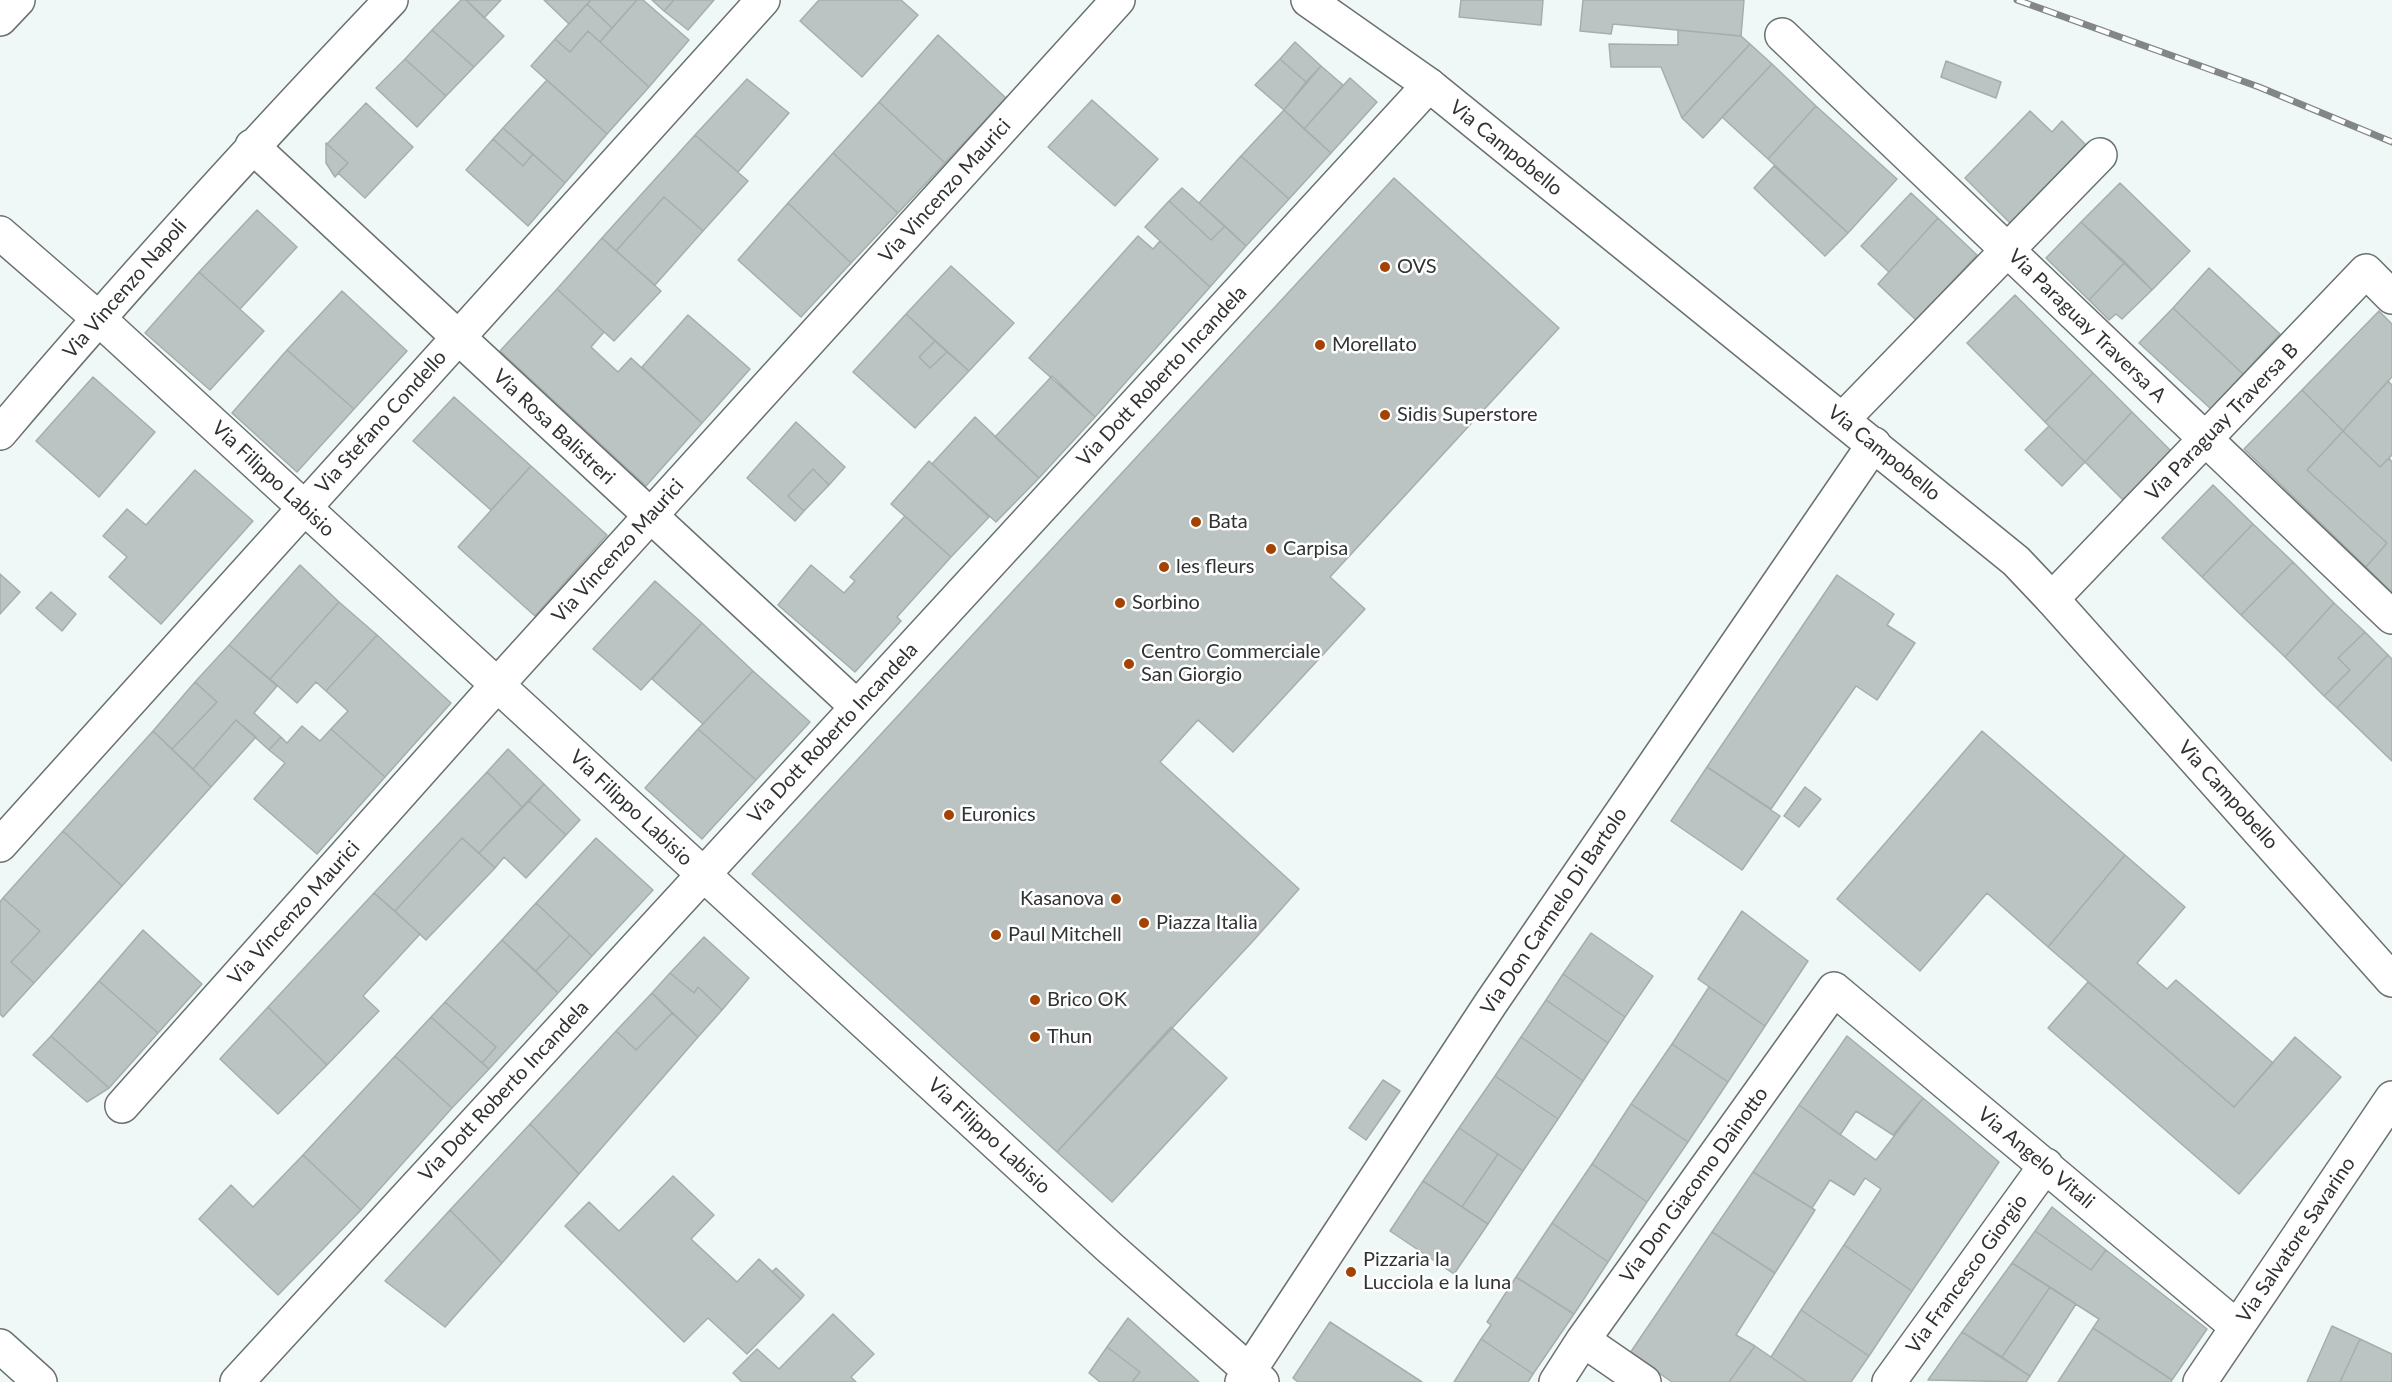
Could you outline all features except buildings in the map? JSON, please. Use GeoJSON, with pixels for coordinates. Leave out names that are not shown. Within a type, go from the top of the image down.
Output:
{"type":"FeatureCollection","features":[{"type":"Feature","properties":{"kind":"street"},"geometry":{"type":"LineString","coordinates":[[0,19],[18,0]]}},
{"type":"Feature","properties":{"kind":"street","name":"Via Vincenzo Napoli"},"geometry":{"type":"LineString","coordinates":[[0,433],[98,318],[252,146],[391,0]]}},
{"type":"Feature","properties":{"kind":"street","name":"Via Stefano Condello"},"geometry":{"type":"LineString","coordinates":[[0,845],[763,0]]}},
{"type":"Feature","properties":{"kind":"street","name":"Via Vincenzo Maurici"},"geometry":{"type":"LineString","coordinates":[[122,1106],[497,685],[1118,0]]}},
{"type":"Feature","properties":{"kind":"street","name":"Via Campobello"},"geometry":{"type":"LineString","coordinates":[[1308,0],[1429,85],[2016,561],[2392,980]]}},
{"type":"Feature","properties":{"kind":"street","name":"Via Paraguay Traversa A"},"geometry":{"type":"LineString","coordinates":[[1782,35],[2392,617]]}},
{"type":"Feature","properties":{"kind":"street","name":"Via Dott Roberto Incandela"},"geometry":{"type":"LineString","coordinates":[[237,1382],[1429,85]]}},
{"type":"Feature","properties":{"kind":"street","name":"Via Rosa Balistreri"},"geometry":{"type":"LineString","coordinates":[[252,146],[857,707]]}},
{"type":"Feature","properties":{"kind":"street"},"geometry":{"type":"LineString","coordinates":[[1843,419],[2100,154]]}},
{"type":"Feature","properties":{"kind":"street","name":"Via Filippo Labisio"},"geometry":{"type":"LineString","coordinates":[[0,233],[98,318],[1251,1378]]}},
{"type":"Feature","properties":{"kind":"street","name":"Via Paraguay Traversa B"},"geometry":{"type":"LineString","coordinates":[[2052,599],[2366,271],[2392,297]]}},
{"type":"Feature","properties":{"kind":"street","name":"Via Don Carmelo Di Bartolo"},"geometry":{"type":"LineString","coordinates":[[1251,1378],[1491,1003],[1874,444]]}},
{"type":"Feature","properties":{"kind":"street","name":"Via Angelo Vitali"},"geometry":{"type":"LineString","coordinates":[[1834,989],[2237,1327]]}},
{"type":"Feature","properties":{"kind":"street","name":"Via Don Giacomo Dainotto"},"geometry":{"type":"LineString","coordinates":[[1556,1382],[1583,1340],[1834,989]]}},
{"type":"Feature","properties":{"kind":"street","name":"Via Salvatore Savarino"},"geometry":{"type":"LineString","coordinates":[[2200,1382],[2392,1098]]}},
{"type":"Feature","properties":{"kind":"street","name":"Via Francesco Giorgio"},"geometry":{"type":"LineString","coordinates":[[1889,1382],[2046,1166]]}},
{"type":"Feature","properties":{"kind":"street"},"geometry":{"type":"LineString","coordinates":[[1583,1340],[1644,1382]]}},
{"type":"Feature","properties":{"kind":"street"},"geometry":{"type":"LineString","coordinates":[[0,1346],[40,1382]]}},
{"type":"Feature","properties":{"kind":"railway"},"geometry":{"type":"LineString","coordinates":[[2017,0],[2259,87],[2392,142]]}},
{"type":"Feature","properties":{"kind":"place","name":"OVS"},"geometry":{"type":"Point","coordinates":[1385,267]}},
{"type":"Feature","properties":{"kind":"place","name":"Morellato"},"geometry":{"type":"Point","coordinates":[1320,345]}},
{"type":"Feature","properties":{"kind":"place","name":"Sidis Superstore"},"geometry":{"type":"Point","coordinates":[1385,415]}},
{"type":"Feature","properties":{"kind":"place","name":"Bata"},"geometry":{"type":"Point","coordinates":[1196,522]}},
{"type":"Feature","properties":{"kind":"place","name":"Carpisa"},"geometry":{"type":"Point","coordinates":[1271,549]}},
{"type":"Feature","properties":{"kind":"place","name":"les fleurs"},"geometry":{"type":"Point","coordinates":[1164,567]}},
{"type":"Feature","properties":{"kind":"place","name":"Sorbino"},"geometry":{"type":"Point","coordinates":[1120,603]}},
{"type":"Feature","properties":{"kind":"place","name":"Centro Commerciale San Giorgio"},"geometry":{"type":"Point","coordinates":[1129,664]}},
{"type":"Feature","properties":{"kind":"place","name":"Euronics"},"geometry":{"type":"Point","coordinates":[949,815]}},
{"type":"Feature","properties":{"kind":"place","name":"Kasanova"},"geometry":{"type":"Point","coordinates":[1116,899]}},
{"type":"Feature","properties":{"kind":"place","name":"Piazza Italia"},"geometry":{"type":"Point","coordinates":[1144,923]}},
{"type":"Feature","properties":{"kind":"place","name":"Paul Mitchell"},"geometry":{"type":"Point","coordinates":[996,935]}},
{"type":"Feature","properties":{"kind":"place","name":"Brico OK"},"geometry":{"type":"Point","coordinates":[1035,1000]}},
{"type":"Feature","properties":{"kind":"place","name":"Thun"},"geometry":{"type":"Point","coordinates":[1035,1037]}},
{"type":"Feature","properties":{"kind":"place","name":"Pizzaria la Lucciola e la luna"},"geometry":{"type":"Point","coordinates":[1351,1272]}}]}
